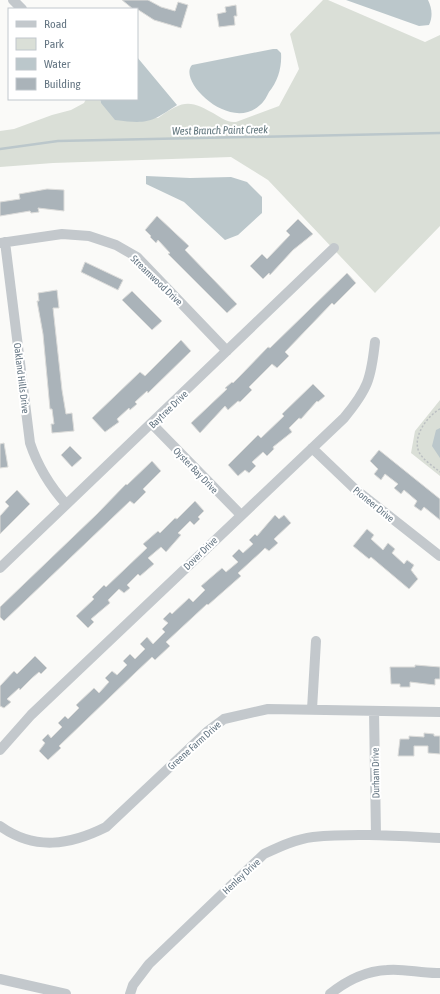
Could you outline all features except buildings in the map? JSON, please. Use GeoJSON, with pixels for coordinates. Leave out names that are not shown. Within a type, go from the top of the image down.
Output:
{"type":"FeatureCollection","features":[{"type":"Feature","properties":{"kind":"street"},"geometry":{"type":"LineString","coordinates":[[13,0],[21,8]]}},
{"type":"Feature","properties":{"kind":"street","name":"Streamwood Drive"},"geometry":{"type":"LineString","coordinates":[[2,242],[62,234],[89,236],[116,245],[137,257],[228,351]]}},
{"type":"Feature","properties":{"kind":"street","name":"Oakland Hills Drive"},"geometry":{"type":"LineString","coordinates":[[2,242],[30,443],[36,462],[44,477],[66,504]]}},
{"type":"Feature","properties":{"kind":"street","name":"Baytree Drive"},"geometry":{"type":"LineString","coordinates":[[0,568],[334,248]]}},
{"type":"Feature","properties":{"kind":"street","name":"Dover Drive"},"geometry":{"type":"LineString","coordinates":[[0,750],[31,716],[240,515],[344,418],[359,400],[367,384],[373,367],[375,342]]}},
{"type":"Feature","properties":{"kind":"street","name":"Oyster Bay Drive"},"geometry":{"type":"LineString","coordinates":[[152,424],[240,515]]}},
{"type":"Feature","properties":{"kind":"street","name":"Pioneer Drive"},"geometry":{"type":"LineString","coordinates":[[312,448],[356,490],[440,556]]}},
{"type":"Feature","properties":{"kind":"street"},"geometry":{"type":"LineString","coordinates":[[312,709],[316,641]]}},
{"type":"Feature","properties":{"kind":"street","name":"Greene Farm Drive"},"geometry":{"type":"LineString","coordinates":[[0,826],[18,837],[39,842],[65,843],[90,835],[106,827],[208,731],[224,719],[268,709],[440,712]]}},
{"type":"Feature","properties":{"kind":"street","name":"Durham Drive"},"geometry":{"type":"LineString","coordinates":[[374,711],[376,835]]}},
{"type":"Feature","properties":{"kind":"street","name":"Henley Drive"},"geometry":{"type":"LineString","coordinates":[[130,994],[133,986],[148,964],[264,854],[285,844],[312,837],[376,835],[440,838]]}},
{"type":"Feature","properties":{"kind":"street"},"geometry":{"type":"LineString","coordinates":[[330,994],[348,981],[375,972],[387,970],[440,973]]}},
{"type":"Feature","properties":{"kind":"street"},"geometry":{"type":"LineString","coordinates":[[0,979],[66,994]]}},
{"type":"Feature","properties":{"kind":"path"},"geometry":{"type":"LineString","coordinates":[[440,409],[434,412],[421,429],[417,443],[419,452],[425,460],[440,472]]}},
{"type":"Feature","properties":{"kind":"green space"},"geometry":{"type":"Polygon","coordinates":[[[323,0],[328,0],[425,42],[440,35],[440,226],[375,293],[268,180],[231,157],[53,163],[0,167],[0,131],[14,129],[52,115],[71,110],[84,103],[86,100],[100,100],[101,103],[158,118],[175,107],[188,104],[201,107],[225,120],[233,122],[279,106],[299,69],[290,34],[323,0]]]}},
{"type":"Feature","properties":{"kind":"green space"},"geometry":{"type":"Polygon","coordinates":[[[440,400],[440,476],[411,453],[415,431],[440,400]]]}},
{"type":"Feature","properties":{"kind":"water"},"geometry":{"type":"Polygon","coordinates":[[[346,0],[428,0],[431,9],[431,19],[429,25],[419,26],[346,0]]]}},
{"type":"Feature","properties":{"kind":"water"},"geometry":{"type":"Polygon","coordinates":[[[277,49],[281,53],[281,63],[277,79],[263,102],[248,112],[235,113],[221,109],[209,102],[192,82],[189,72],[192,65],[277,49]]]}},
{"type":"Feature","properties":{"kind":"water"},"geometry":{"type":"Polygon","coordinates":[[[138,58],[177,105],[154,119],[134,122],[115,120],[100,100],[138,100],[138,58]]]}},
{"type":"Feature","properties":{"kind":"water"},"geometry":{"type":"Polygon","coordinates":[[[146,176],[190,178],[231,177],[247,182],[262,197],[262,213],[238,235],[225,240],[184,202],[146,184],[146,176]]]}},
{"type":"Feature","properties":{"kind":"water"},"geometry":{"type":"Polygon","coordinates":[[[440,428],[440,458],[432,446],[436,430],[440,428]]]}},
{"type":"Feature","properties":{"kind":"waterway","name":"West Branch Paint Creek"},"geometry":{"type":"LineString","coordinates":[[0,149],[58,141],[440,133]]}}]}
